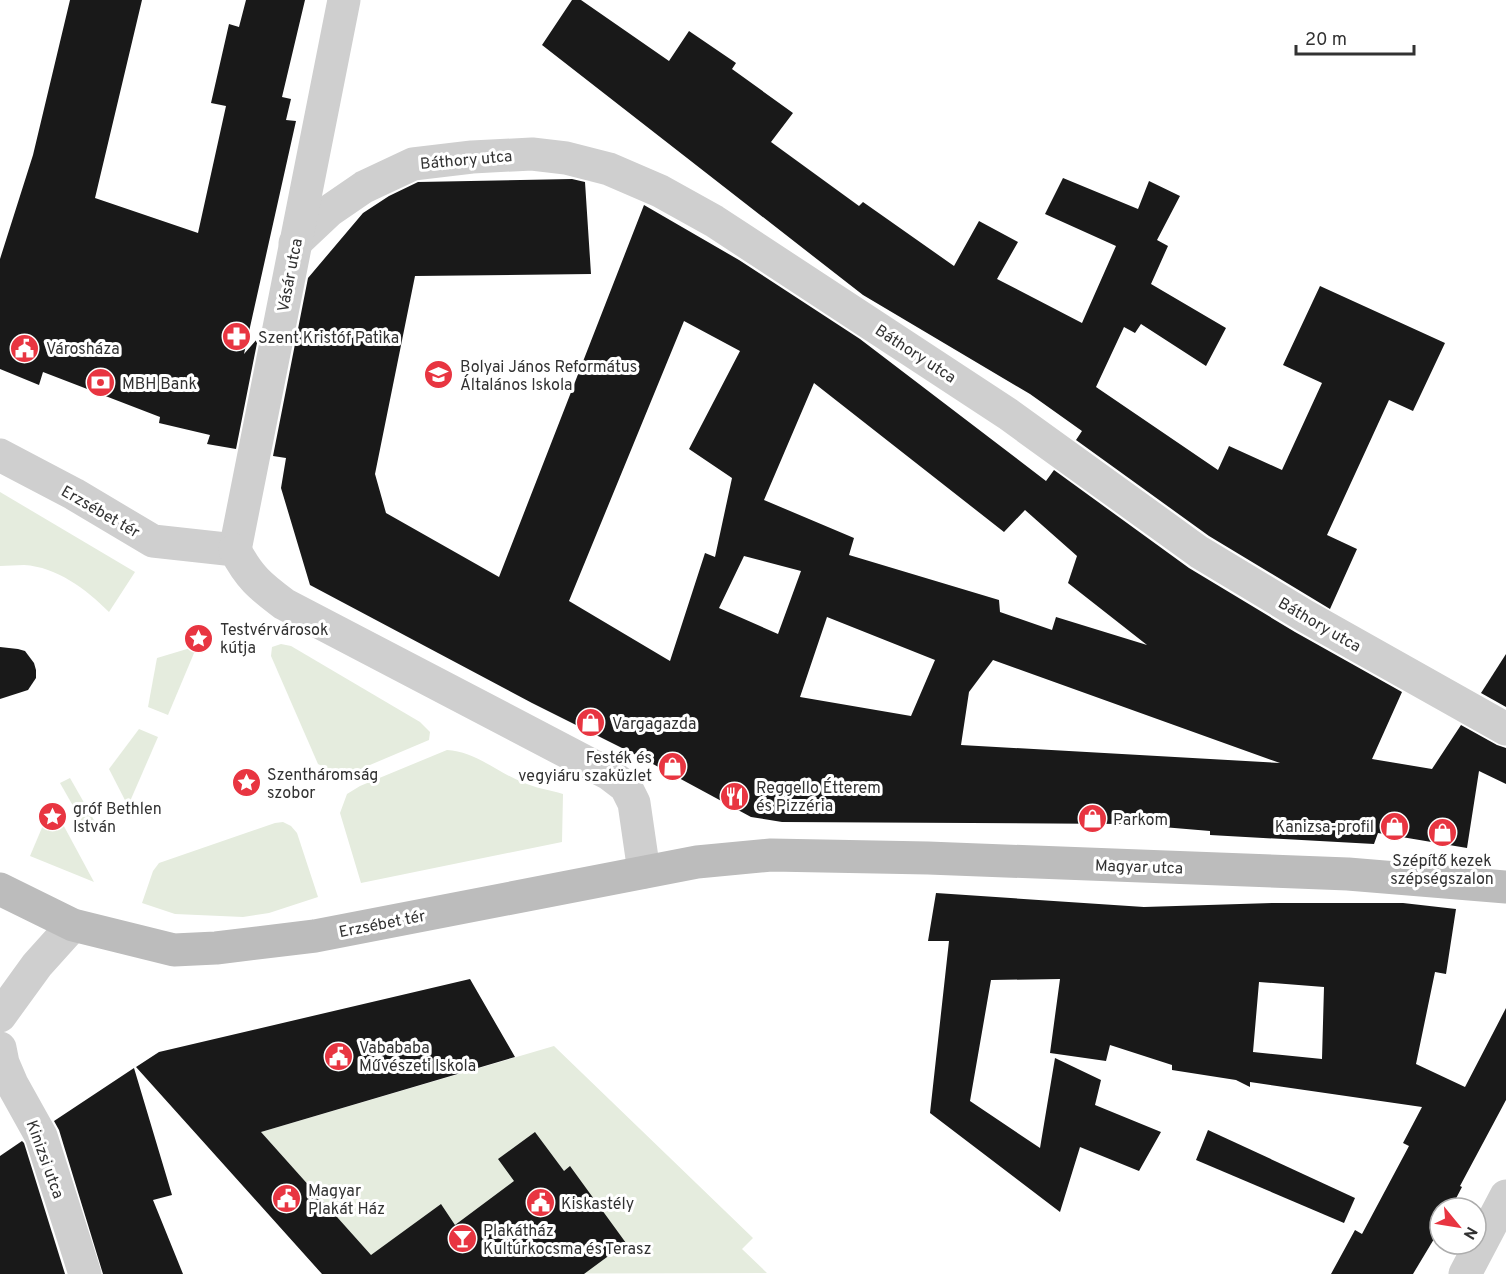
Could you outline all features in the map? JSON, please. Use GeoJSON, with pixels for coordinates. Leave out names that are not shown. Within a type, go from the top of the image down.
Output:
{"type":"FeatureCollection","features":[{"type":"Feature","properties":{"kind":"street","name":"Vásár utca"},"geometry":{"type":"LineString","coordinates":[[235,550],[344,0]]}},
{"type":"Feature","properties":{"kind":"street","name":"Báthory utca"},"geometry":{"type":"LineString","coordinates":[[295,243],[329,212],[364,187],[412,164],[472,157],[532,154],[566,158],[609,169],[660,191],[714,221],[1008,414],[1199,552],[1305,616],[1506,729]]}},
{"type":"Feature","properties":{"kind":"street","name":"Erzsébet tér"},"geometry":{"type":"LineString","coordinates":[[0,455],[74,494],[153,541],[235,550]]}},
{"type":"Feature","properties":{"kind":"street"},"geometry":{"type":"LineString","coordinates":[[235,550],[246,570],[261,587],[284,604],[609,774],[626,787],[634,803],[644,872]]}},
{"type":"Feature","properties":{"kind":"street","name":"Erzsébet tér"},"geometry":{"type":"LineString","coordinates":[[0,889],[74,925],[174,950],[216,948],[315,936],[697,862],[771,855]]}},
{"type":"Feature","properties":{"kind":"street","name":"Magyar utca"},"geometry":{"type":"LineString","coordinates":[[771,855],[928,858],[1348,874],[1506,887]]}},
{"type":"Feature","properties":{"kind":"street"},"geometry":{"type":"LineString","coordinates":[[0,1016],[37,964],[74,925]]}},
{"type":"Feature","properties":{"kind":"street","name":"Kinizsi utca"},"geometry":{"type":"LineString","coordinates":[[0,1048],[3,1063],[12,1084],[41,1136],[85,1274]]}},
{"type":"Feature","properties":{"kind":"street"},"geometry":{"type":"LineString","coordinates":[[1465,1274],[1506,1196]]}},
{"type":"Feature","properties":{"kind":"shaded area"},"geometry":{"type":"Polygon","coordinates":[[[0,492],[135,572],[109,612],[81,588],[48,570],[24,565],[0,566],[0,492]]]}},
{"type":"Feature","properties":{"kind":"shaded area"},"geometry":{"type":"Polygon","coordinates":[[[281,644],[291,646],[420,722],[430,732],[429,740],[351,773],[340,775],[318,764],[271,656],[272,647],[281,644]]]}},
{"type":"Feature","properties":{"kind":"shaded area"},"geometry":{"type":"Polygon","coordinates":[[[197,646],[168,715],[148,707],[157,658],[197,646]]]}},
{"type":"Feature","properties":{"kind":"shaded area"},"geometry":{"type":"Polygon","coordinates":[[[139,729],[158,737],[128,806],[109,769],[139,729]]]}},
{"type":"Feature","properties":{"kind":"shaded area"},"geometry":{"type":"Polygon","coordinates":[[[447,750],[467,754],[527,784],[563,794],[562,842],[361,883],[340,813],[347,794],[360,786],[447,750]]]}},
{"type":"Feature","properties":{"kind":"shaded area"},"geometry":{"type":"Polygon","coordinates":[[[70,778],[99,829],[89,834],[60,783],[70,778]]]}},
{"type":"Feature","properties":{"kind":"shaded area"},"geometry":{"type":"Polygon","coordinates":[[[52,804],[94,882],[30,856],[52,804]]]}},
{"type":"Feature","properties":{"kind":"shaded area"},"geometry":{"type":"Polygon","coordinates":[[[283,822],[297,833],[318,897],[269,913],[243,917],[175,914],[142,903],[153,871],[159,863],[283,822]]]}},
{"type":"Feature","properties":{"kind":"shaded area"},"geometry":{"type":"Polygon","coordinates":[[[554,1046],[753,1238],[742,1249],[767,1273],[387,1274],[261,1132],[554,1046]]]}},
{"type":"Feature","properties":{"kind":"building"},"geometry":{"type":"Polygon","coordinates":[[[70,0],[142,0],[95,198],[198,233],[226,106],[211,103],[229,24],[239,27],[246,0],[305,0],[282,97],[291,99],[286,120],[296,121],[244,354],[258,338],[236,449],[207,444],[210,435],[159,423],[160,417],[43,372],[39,385],[0,369],[0,259],[33,155],[70,0]]]}},
{"type":"Feature","properties":{"kind":"building"},"geometry":{"type":"Polygon","coordinates":[[[572,0],[581,0],[669,61],[689,31],[736,63],[732,69],[793,113],[771,142],[859,206],[863,202],[954,266],[979,221],[1018,242],[997,279],[1082,323],[1116,246],[1045,214],[1063,178],[1138,209],[1149,181],[1180,196],[1157,240],[1168,246],[1151,284],[1226,328],[1206,366],[1141,324],[1135,333],[1124,327],[1096,387],[1218,470],[1229,446],[1282,470],[1322,383],[1283,365],[1320,286],[1445,343],[1413,411],[1389,400],[1327,535],[1357,549],[1330,609],[1209,536],[1076,440],[1082,431],[1030,394],[863,295],[542,45],[572,0]]]}},
{"type":"Feature","properties":{"kind":"building"},"geometry":{"type":"Polygon","coordinates":[[[572,179],[585,182],[591,274],[415,276],[375,474],[386,513],[499,577],[644,205],[739,260],[860,339],[1046,481],[1054,470],[1189,568],[1295,632],[1402,692],[1372,759],[1432,769],[1461,725],[1506,748],[1506,784],[1479,771],[1467,848],[1378,833],[1374,844],[1210,835],[1210,831],[1127,824],[782,822],[751,817],[310,585],[281,488],[286,458],[273,456],[308,278],[363,213],[389,196],[418,182],[572,179]],[[684,321],[569,601],[670,661],[705,553],[715,557],[732,478],[689,449],[740,351],[684,321]],[[814,383],[764,500],[854,538],[849,555],[999,600],[1000,612],[1052,630],[1056,617],[1147,645],[1068,583],[1077,556],[1025,510],[1004,532],[814,383]],[[744,556],[719,608],[778,634],[801,571],[744,556]],[[827,617],[800,697],[911,716],[935,660],[827,617]],[[993,660],[969,692],[961,745],[1280,763],[993,660]]]}},
{"type":"Feature","properties":{"kind":"building"},"geometry":{"type":"Polygon","coordinates":[[[0,647],[25,651],[34,663],[36,678],[28,690],[0,699],[0,647]]]}},
{"type":"Feature","properties":{"kind":"building"},"geometry":{"type":"Polygon","coordinates":[[[1506,654],[1506,707],[1481,693],[1506,654]]]}},
{"type":"Feature","properties":{"kind":"building"},"geometry":{"type":"Polygon","coordinates":[[[936,893],[1144,907],[1274,903],[1403,903],[1456,909],[1446,974],[1435,972],[1416,1064],[1465,1087],[1506,1008],[1506,1100],[1460,1186],[1462,1187],[1457,1196],[1428,1196],[1428,1249],[1413,1274],[1331,1274],[1355,1230],[1362,1234],[1409,1146],[1403,1143],[1422,1107],[1250,1082],[1250,1087],[1236,1080],[1172,1070],[1172,1065],[1110,1045],[1106,1061],[1050,1053],[1060,979],[991,980],[970,1101],[1040,1148],[1055,1058],[1101,1080],[1095,1105],[1161,1132],[1139,1171],[1080,1147],[1060,1212],[930,1113],[949,941],[928,941],[936,893]],[[1259,982],[1253,1052],[1322,1059],[1324,987],[1259,982]]]}},
{"type":"Feature","properties":{"kind":"building"},"geometry":{"type":"Polygon","coordinates":[[[470,979],[515,1057],[261,1132],[371,1255],[441,1204],[455,1225],[514,1181],[498,1159],[535,1132],[564,1171],[570,1166],[626,1243],[584,1274],[322,1274],[136,1067],[159,1052],[470,979]]]}},
{"type":"Feature","properties":{"kind":"building"},"geometry":{"type":"Polygon","coordinates":[[[134,1068],[172,1195],[153,1200],[183,1274],[103,1274],[59,1130],[54,1121],[134,1068]]]}},
{"type":"Feature","properties":{"kind":"building"},"geometry":{"type":"Polygon","coordinates":[[[1208,1130],[1355,1198],[1344,1223],[1196,1160],[1208,1130]]]}},
{"type":"Feature","properties":{"kind":"building"},"geometry":{"type":"Polygon","coordinates":[[[22,1141],[65,1274],[0,1274],[0,1156],[22,1141]]]}},
{"type":"Feature","properties":{"kind":"place","name":"Szent Kristóf Patika"},"geometry":{"type":"Point","coordinates":[237,337]}},
{"type":"Feature","properties":{"kind":"place","name":"Városháza"},"geometry":{"type":"Point","coordinates":[25,348]}},
{"type":"Feature","properties":{"kind":"place","name":"Bolyai János Református Általános Iskola"},"geometry":{"type":"Point","coordinates":[439,375]}},
{"type":"Feature","properties":{"kind":"place","name":"MBH Bank"},"geometry":{"type":"Point","coordinates":[101,383]}},
{"type":"Feature","properties":{"kind":"place","name":"Testvérvárosok kútja"},"geometry":{"type":"Point","coordinates":[199,638]}},
{"type":"Feature","properties":{"kind":"place","name":"Vargagazda"},"geometry":{"type":"Point","coordinates":[591,723]}},
{"type":"Feature","properties":{"kind":"place","name":"Festék és vegyiáru szaküzlet"},"geometry":{"type":"Point","coordinates":[673,766]}},
{"type":"Feature","properties":{"kind":"place","name":"Szentháromság szobor"},"geometry":{"type":"Point","coordinates":[246,783]}},
{"type":"Feature","properties":{"kind":"place","name":"Reggello Étterem és Pizzéria"},"geometry":{"type":"Point","coordinates":[735,796]}},
{"type":"Feature","properties":{"kind":"place","name":"gróf Bethlen István"},"geometry":{"type":"Point","coordinates":[52,817]}},
{"type":"Feature","properties":{"kind":"place","name":"Parkom"},"geometry":{"type":"Point","coordinates":[1092,819]}},
{"type":"Feature","properties":{"kind":"place","name":"Kanizsa-profil"},"geometry":{"type":"Point","coordinates":[1395,826]}},
{"type":"Feature","properties":{"kind":"place","name":"Szépítő kezek szépségszalon"},"geometry":{"type":"Point","coordinates":[1442,832]}},
{"type":"Feature","properties":{"kind":"place","name":"Vabababa Művészeti Iskola"},"geometry":{"type":"Point","coordinates":[338,1056]}},
{"type":"Feature","properties":{"kind":"place","name":"Magyar Plakát Ház"},"geometry":{"type":"Point","coordinates":[287,1199]}},
{"type":"Feature","properties":{"kind":"place","name":"Kiskastély"},"geometry":{"type":"Point","coordinates":[540,1203]}},
{"type":"Feature","properties":{"kind":"place","name":"Plakátház Kultúrkocsma és Terasz"},"geometry":{"type":"Point","coordinates":[462,1239]}}]}
